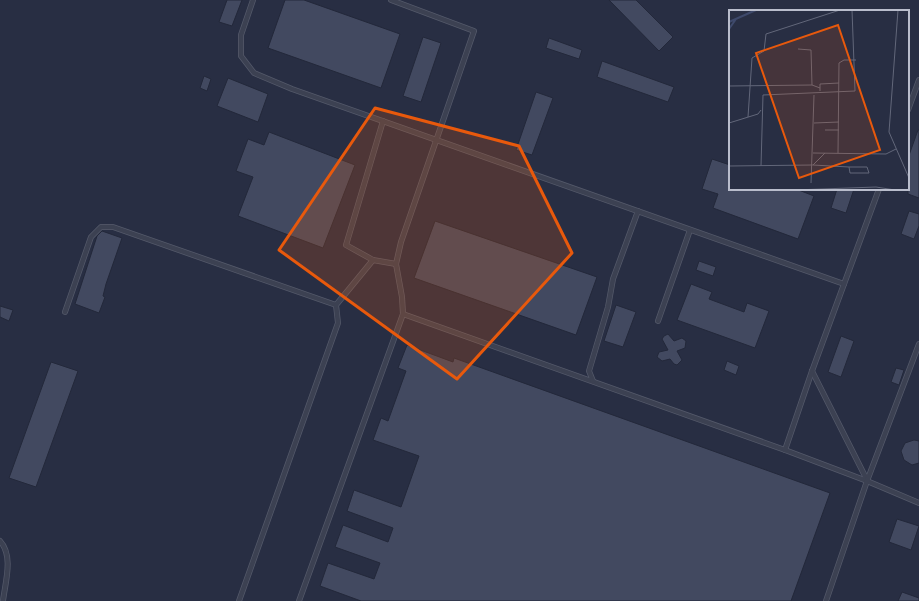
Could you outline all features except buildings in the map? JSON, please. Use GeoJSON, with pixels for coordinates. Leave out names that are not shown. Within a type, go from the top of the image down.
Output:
{"type":"FeatureCollection","features":[{"type":"Feature","properties":{"kind":"lane"},"geometry":{"type":"LineString","coordinates":[[253,0],[240,35],[241,56],[254,73],[292,89],[844,284]]}},
{"type":"Feature","properties":{"kind":"lane"},"geometry":{"type":"LineString","coordinates":[[299,601],[403,314],[402,297],[396,264],[401,242],[474,31],[390,0]]}},
{"type":"Feature","properties":{"kind":"lane"},"geometry":{"type":"LineString","coordinates":[[909,107],[919,80]]}},
{"type":"Feature","properties":{"kind":"lane"},"geometry":{"type":"LineString","coordinates":[[383,121],[346,245],[373,260],[396,264]]}},
{"type":"Feature","properties":{"kind":"lane"},"geometry":{"type":"LineString","coordinates":[[785,450],[812,371],[879,190]]}},
{"type":"Feature","properties":{"kind":"lane"},"geometry":{"type":"LineString","coordinates":[[593,381],[589,371],[608,307],[613,279],[638,212]]}},
{"type":"Feature","properties":{"kind":"lane"},"geometry":{"type":"LineString","coordinates":[[65,312],[91,237],[101,227],[113,227],[336,304]]}},
{"type":"Feature","properties":{"kind":"lane"},"geometry":{"type":"LineString","coordinates":[[658,321],[690,230]]}},
{"type":"Feature","properties":{"kind":"lane"},"geometry":{"type":"LineString","coordinates":[[239,601],[338,323],[336,304],[373,260]]}},
{"type":"Feature","properties":{"kind":"lane"},"geometry":{"type":"LineString","coordinates":[[403,314],[785,450],[867,481],[919,503]]}},
{"type":"Feature","properties":{"kind":"lane"},"geometry":{"type":"LineString","coordinates":[[826,601],[867,481],[919,344]]}},
{"type":"Feature","properties":{"kind":"lane"},"geometry":{"type":"LineString","coordinates":[[580,377],[589,371]]}},
{"type":"Feature","properties":{"kind":"lane"},"geometry":{"type":"LineString","coordinates":[[812,371],[867,481]]}},
{"type":"Feature","properties":{"kind":"lane"},"geometry":{"type":"LineString","coordinates":[[0,541],[4,546],[8,562],[3,601]]}},
{"type":"Feature","properties":{"kind":"highlighted area"},"geometry":{"type":"Polygon","coordinates":[[[375,108],[519,146],[572,253],[457,379],[279,250],[375,108]]]}}]}
